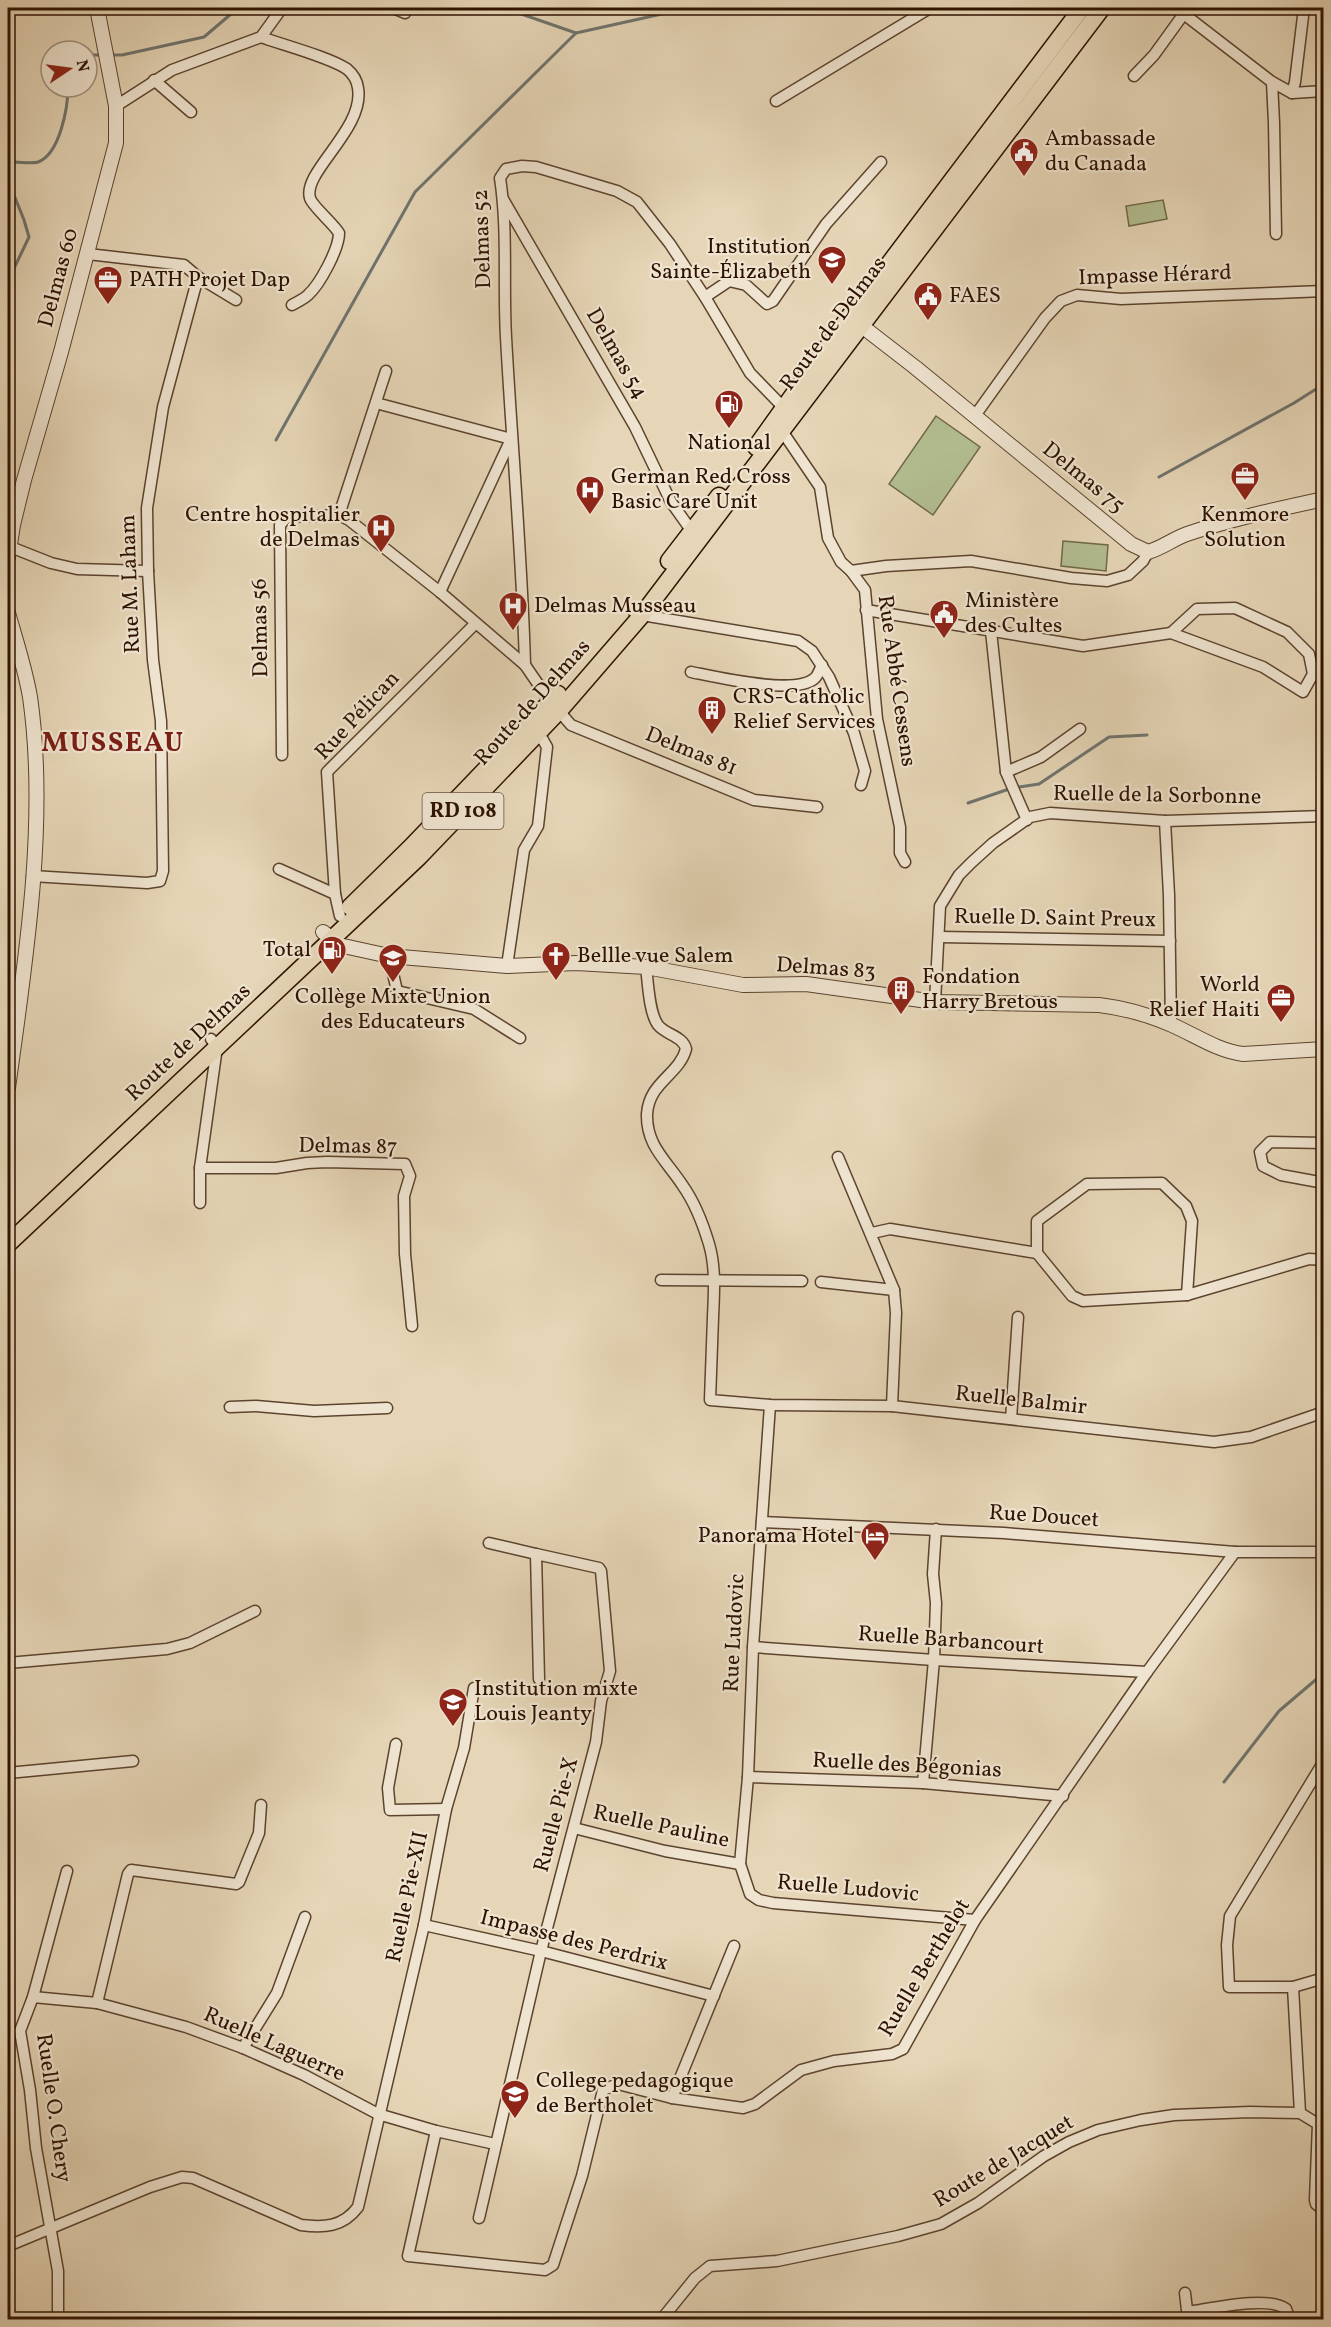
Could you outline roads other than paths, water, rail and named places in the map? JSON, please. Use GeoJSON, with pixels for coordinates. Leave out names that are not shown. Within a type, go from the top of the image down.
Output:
{"type":"FeatureCollection","features":[{"type":"Feature","properties":{"kind":"main road","name":"Route de Delmas"},"geometry":{"type":"LineString","coordinates":[[327,936],[340,916],[555,707],[637,613],[778,428],[1082,8]]}},
{"type":"Feature","properties":{"kind":"main road","name":"Route de Delmas"},"geometry":{"type":"LineString","coordinates":[[637,613],[692,530],[778,428],[784,408],[1102,8]]}},
{"type":"Feature","properties":{"kind":"main road","name":"Route de Delmas"},"geometry":{"type":"LineString","coordinates":[[8,1244],[327,936],[419,857],[539,733],[555,707]]}},
{"type":"Feature","properties":{"kind":"main road","name":"Route de Delmas"},"geometry":{"type":"LineString","coordinates":[[8,1232],[214,1043]]}},
{"type":"Feature","properties":{"kind":"street","name":"Delmas 60"},"geometry":{"type":"LineString","coordinates":[[8,550],[24,480],[88,254],[116,143],[116,106],[97,8]]}},
{"type":"Feature","properties":{"kind":"street"},"geometry":{"type":"LineString","coordinates":[[116,106],[172,70],[261,37],[282,8]]}},
{"type":"Feature","properties":{"kind":"street"},"geometry":{"type":"LineString","coordinates":[[393,8],[405,13]]}},
{"type":"Feature","properties":{"kind":"street"},"geometry":{"type":"LineString","coordinates":[[776,101],[930,8]]}},
{"type":"Feature","properties":{"kind":"street"},"geometry":{"type":"LineString","coordinates":[[1292,93],[1296,82],[1304,8]]}},
{"type":"Feature","properties":{"kind":"street"},"geometry":{"type":"LineString","coordinates":[[1134,75],[1154,54],[1183,9],[1272,82],[1292,93],[1323,91]]}},
{"type":"Feature","properties":{"kind":"street"},"geometry":{"type":"LineString","coordinates":[[261,37],[341,65],[355,77],[359,92],[358,106],[353,119],[316,173],[309,192],[311,202],[339,233],[337,246],[314,288],[307,296],[292,305]]}},
{"type":"Feature","properties":{"kind":"street"},"geometry":{"type":"LineString","coordinates":[[154,80],[190,112]]}},
{"type":"Feature","properties":{"kind":"street"},"geometry":{"type":"LineString","coordinates":[[1272,82],[1276,234]]}},
{"type":"Feature","properties":{"kind":"street"},"geometry":{"type":"LineString","coordinates":[[705,297],[729,281],[746,285],[767,304],[773,301],[826,224],[881,162]]}},
{"type":"Feature","properties":{"kind":"street","name":"Delmas 52"},"geometry":{"type":"LineString","coordinates":[[525,665],[523,585],[511,440],[505,316],[503,198],[500,178],[506,169],[522,166],[536,167],[617,191],[637,202],[670,244],[705,297],[750,373],[784,408]]}},
{"type":"Feature","properties":{"kind":"street","name":"Delmas 54"},"geometry":{"type":"LineString","coordinates":[[503,198],[635,426],[671,502],[692,530]]}},
{"type":"Feature","properties":{"kind":"street"},"geometry":{"type":"LineString","coordinates":[[88,254],[184,265],[198,277],[236,300]]}},
{"type":"Feature","properties":{"kind":"street","name":"Rue M. Laham"},"geometry":{"type":"LineString","coordinates":[[32,876],[147,883],[160,881],[164,871],[161,721],[153,660],[147,508],[163,407],[198,277]]}},
{"type":"Feature","properties":{"kind":"street","name":"Impasse Hérard"},"geometry":{"type":"LineString","coordinates":[[974,417],[1045,318],[1061,301],[1077,295],[1121,299],[1323,291]]}},
{"type":"Feature","properties":{"kind":"street","name":"Delmas 75"},"geometry":{"type":"LineString","coordinates":[[855,321],[1131,544],[1148,552]]}},
{"type":"Feature","properties":{"kind":"street"},"geometry":{"type":"LineString","coordinates":[[386,371],[339,515],[349,520],[440,592],[525,665],[555,707]]}},
{"type":"Feature","properties":{"kind":"street"},"geometry":{"type":"LineString","coordinates":[[376,403],[511,440],[440,592]]}},
{"type":"Feature","properties":{"kind":"street","name":"Rue Abbé Cessens"},"geometry":{"type":"LineString","coordinates":[[778,428],[820,487],[828,538],[841,562],[865,590],[877,719],[900,827],[900,852],[904,862]]}},
{"type":"Feature","properties":{"kind":"street"},"geometry":{"type":"LineString","coordinates":[[851,571],[971,561],[1071,578],[1107,581],[1128,575],[1143,561],[1148,552],[1162,548],[1187,534],[1268,511],[1323,499]]}},
{"type":"Feature","properties":{"kind":"street","name":"Delmas 56"},"geometry":{"type":"LineString","coordinates":[[282,754],[280,525],[287,518],[339,515]]}},
{"type":"Feature","properties":{"kind":"street"},"geometry":{"type":"LineString","coordinates":[[8,550],[77,569],[148,571]]}},
{"type":"Feature","properties":{"kind":"street"},"geometry":{"type":"LineString","coordinates":[[866,610],[1083,646],[1171,633],[1263,667],[1304,692],[1313,674],[1309,654],[1287,632],[1235,608],[1197,609],[1171,633]]}},
{"type":"Feature","properties":{"kind":"street"},"geometry":{"type":"LineString","coordinates":[[8,613],[26,677],[32,718],[35,828],[32,876],[8,1088]]}},
{"type":"Feature","properties":{"kind":"street"},"geometry":{"type":"LineString","coordinates":[[637,613],[798,641],[812,651],[830,677],[854,733],[865,771],[861,785]]}},
{"type":"Feature","properties":{"kind":"street","name":"Rue Pélican"},"geometry":{"type":"LineString","coordinates":[[340,916],[335,894],[327,772],[475,624]]}},
{"type":"Feature","properties":{"kind":"street"},"geometry":{"type":"LineString","coordinates":[[935,1002],[940,906],[972,861],[993,843],[1027,820],[1006,772],[991,631]]}},
{"type":"Feature","properties":{"kind":"street"},"geometry":{"type":"LineString","coordinates":[[691,672],[783,686],[802,684],[815,678],[822,665]]}},
{"type":"Feature","properties":{"kind":"street","name":"Delmas 81"},"geometry":{"type":"LineString","coordinates":[[555,707],[571,725],[754,800],[817,807]]}},
{"type":"Feature","properties":{"kind":"street"},"geometry":{"type":"LineString","coordinates":[[1006,772],[1041,757],[1080,729]]}},
{"type":"Feature","properties":{"kind":"street"},"geometry":{"type":"LineString","coordinates":[[507,966],[524,850],[538,826],[547,747],[539,733]]}},
{"type":"Feature","properties":{"kind":"street","name":"Ruelle de la Sorbonne"},"geometry":{"type":"LineString","coordinates":[[1027,820],[1039,814],[1050,813],[1165,821],[1323,816]]}},
{"type":"Feature","properties":{"kind":"street"},"geometry":{"type":"LineString","coordinates":[[1165,821],[1171,1024]]}},
{"type":"Feature","properties":{"kind":"street"},"geometry":{"type":"LineString","coordinates":[[279,869],[335,894]]}},
{"type":"Feature","properties":{"kind":"street","name":"Delmas 83"},"geometry":{"type":"LineString","coordinates":[[327,936],[339,945],[389,956],[507,966],[576,963],[646,967],[743,985],[824,985],[935,1002],[1118,1007],[1171,1024],[1231,1053],[1323,1049]]}},
{"type":"Feature","properties":{"kind":"street","name":"Ruelle D. Saint Preux"},"geometry":{"type":"LineString","coordinates":[[939,937],[1170,941]]}},
{"type":"Feature","properties":{"kind":"street"},"geometry":{"type":"LineString","coordinates":[[389,956],[397,991],[474,1010],[520,1038]]}},
{"type":"Feature","properties":{"kind":"street"},"geometry":{"type":"LineString","coordinates":[[646,967],[653,1017],[665,1032],[681,1040],[686,1049],[684,1057],[652,1094],[649,1102],[647,1128],[651,1143],[683,1185],[694,1205],[710,1248],[714,1282]]}},
{"type":"Feature","properties":{"kind":"street"},"geometry":{"type":"LineString","coordinates":[[200,1203],[200,1168],[214,1043]]}},
{"type":"Feature","properties":{"kind":"street"},"geometry":{"type":"LineString","coordinates":[[1323,1143],[1270,1142],[1260,1152],[1263,1166],[1281,1175],[1319,1182],[1323,1185]]}},
{"type":"Feature","properties":{"kind":"street"},"geometry":{"type":"LineString","coordinates":[[838,1157],[872,1233],[894,1290],[896,1313],[892,1406]]}},
{"type":"Feature","properties":{"kind":"street","name":"Delmas 87"},"geometry":{"type":"LineString","coordinates":[[200,1168],[276,1168],[307,1162],[405,1164],[410,1176],[404,1196],[405,1254],[412,1326]]}},
{"type":"Feature","properties":{"kind":"street"},"geometry":{"type":"LineString","coordinates":[[1187,1295],[1192,1221],[1186,1206],[1162,1183],[1087,1184],[1037,1221],[1037,1253],[1072,1296],[1083,1301],[1187,1295],[1310,1259],[1323,1260]]}},
{"type":"Feature","properties":{"kind":"street"},"geometry":{"type":"LineString","coordinates":[[872,1233],[890,1229],[1037,1253]]}},
{"type":"Feature","properties":{"kind":"street"},"geometry":{"type":"LineString","coordinates":[[661,1280],[802,1281]]}},
{"type":"Feature","properties":{"kind":"street","name":"Ruelle Balmir"},"geometry":{"type":"LineString","coordinates":[[714,1282],[710,1400],[770,1405],[892,1406],[1214,1442],[1251,1437],[1323,1412]]}},
{"type":"Feature","properties":{"kind":"street"},"geometry":{"type":"LineString","coordinates":[[821,1282],[894,1290]]}},
{"type":"Feature","properties":{"kind":"street"},"geometry":{"type":"LineString","coordinates":[[1011,1419],[1018,1317]]}},
{"type":"Feature","properties":{"kind":"street","name":"Rue Ludovic"},"geometry":{"type":"LineString","coordinates":[[740,1864],[748,1777],[753,1647],[770,1405]]}},
{"type":"Feature","properties":{"kind":"street"},"geometry":{"type":"LineString","coordinates":[[230,1407],[256,1406],[314,1411],[387,1408]]}},
{"type":"Feature","properties":{"kind":"street","name":"Rue Doucet"},"geometry":{"type":"LineString","coordinates":[[762,1522],[936,1529],[1235,1552],[1323,1552]]}},
{"type":"Feature","properties":{"kind":"street"},"geometry":{"type":"LineString","coordinates":[[923,1784],[934,1660],[936,1604],[933,1574],[936,1529]]}},
{"type":"Feature","properties":{"kind":"street"},"geometry":{"type":"LineString","coordinates":[[489,1543],[536,1554],[539,1679]]}},
{"type":"Feature","properties":{"kind":"street","name":"Ruelle Berthelot"},"geometry":{"type":"LineString","coordinates":[[436,2131],[408,2254],[410,2258],[544,2270],[553,2265],[579,2187],[603,2090],[618,2084],[672,2098],[742,2108],[749,2106],[801,2070],[834,2061],[898,2053],[903,2049],[975,1920],[1147,1672],[1235,1552]]}},
{"type":"Feature","properties":{"kind":"street","name":"Ruelle Pie-X"},"geometry":{"type":"LineString","coordinates":[[479,2218],[541,1951],[596,1742],[601,1701],[610,1671],[601,1571],[595,1566],[536,1554]]}},
{"type":"Feature","properties":{"kind":"street"},"geometry":{"type":"LineString","coordinates":[[8,1663],[167,1649],[190,1643],[255,1611]]}},
{"type":"Feature","properties":{"kind":"street","name":"Ruelle Barbancourt"},"geometry":{"type":"LineString","coordinates":[[753,1647],[1147,1672]]}},
{"type":"Feature","properties":{"kind":"street","name":"Ruelle Pie-XII"},"geometry":{"type":"LineString","coordinates":[[8,2246],[150,2187],[182,2177],[193,2178],[301,2225],[318,2227],[350,2218],[358,2207],[424,1925],[446,1809],[464,1748],[474,1688]]}},
{"type":"Feature","properties":{"kind":"street"},"geometry":{"type":"LineString","coordinates":[[396,1744],[388,1788],[390,1810],[446,1809]]}},
{"type":"Feature","properties":{"kind":"street"},"geometry":{"type":"LineString","coordinates":[[8,1773],[133,1761]]}},
{"type":"Feature","properties":{"kind":"street"},"geometry":{"type":"LineString","coordinates":[[1323,1761],[1230,1916],[1227,1945],[1228,1987],[1293,1987],[1323,1978]]}},
{"type":"Feature","properties":{"kind":"street","name":"Ruelle des Bégonias"},"geometry":{"type":"LineString","coordinates":[[748,1777],[923,1784],[1063,1796]]}},
{"type":"Feature","properties":{"kind":"street"},"geometry":{"type":"LineString","coordinates":[[96,2003],[131,1870],[236,1884],[239,1882],[259,1833],[261,1805]]}},
{"type":"Feature","properties":{"kind":"street","name":"Ruelle Pauline"},"geometry":{"type":"LineString","coordinates":[[574,1828],[665,1851],[740,1864]]}},
{"type":"Feature","properties":{"kind":"street","name":"Ruelle Ludovic"},"geometry":{"type":"LineString","coordinates":[[740,1864],[747,1888],[759,1900],[975,1920]]}},
{"type":"Feature","properties":{"kind":"street","name":"Ruelle O. Chery"},"geometry":{"type":"LineString","coordinates":[[58,2319],[58,2271],[52,2227],[36,2148],[30,2090],[20,2031],[33,1997],[67,1871]]}},
{"type":"Feature","properties":{"kind":"street"},"geometry":{"type":"LineString","coordinates":[[243,2048],[277,1993],[305,1917]]}},
{"type":"Feature","properties":{"kind":"street","name":"Impasse des Perdrix"},"geometry":{"type":"LineString","coordinates":[[424,1925],[541,1951],[714,1996]]}},
{"type":"Feature","properties":{"kind":"street"},"geometry":{"type":"LineString","coordinates":[[672,2098],[734,1946]]}},
{"type":"Feature","properties":{"kind":"street"},"geometry":{"type":"LineString","coordinates":[[1293,1987],[1300,2113],[1318,2124],[1315,2200],[1323,2210]]}},
{"type":"Feature","properties":{"kind":"street","name":"Ruelle Laguerre"},"geometry":{"type":"LineString","coordinates":[[33,1997],[96,2003],[186,2027],[243,2048],[304,2075],[378,2114],[436,2131],[495,2144]]}},
{"type":"Feature","properties":{"kind":"street"},"geometry":{"type":"LineString","coordinates":[[8,2028],[20,2031]]}},
{"type":"Feature","properties":{"kind":"street","name":"Route de Jacquet"},"geometry":{"type":"LineString","coordinates":[[661,2319],[695,2278],[710,2266],[777,2260],[898,2236],[941,2224],[978,2203],[1044,2156],[1098,2130],[1174,2115],[1300,2113]]}},
{"type":"Feature","properties":{"kind":"street"},"geometry":{"type":"LineString","coordinates":[[1185,2293],[1188,2316],[1244,2304],[1271,2304],[1286,2309],[1290,2319]]}},
{"type":"Feature","properties":{"kind":"waterway"},"geometry":{"type":"LineString","coordinates":[[110,55],[122,55],[204,37],[238,8]]}},
{"type":"Feature","properties":{"kind":"waterway"},"geometry":{"type":"LineString","coordinates":[[504,8],[576,33],[689,8]]}},
{"type":"Feature","properties":{"kind":"waterway"},"geometry":{"type":"LineString","coordinates":[[276,440],[415,192],[576,33]]}},
{"type":"Feature","properties":{"kind":"waterway"},"geometry":{"type":"LineString","coordinates":[[8,173],[15,162],[38,162],[52,150],[61,129],[67,99]]}},
{"type":"Feature","properties":{"kind":"waterway"},"geometry":{"type":"LineString","coordinates":[[8,180],[29,237],[8,281]]}},
{"type":"Feature","properties":{"kind":"waterway"},"geometry":{"type":"LineString","coordinates":[[1159,477],[1294,403],[1324,384]]}},
{"type":"Feature","properties":{"kind":"waterway"},"geometry":{"type":"LineString","coordinates":[[968,803],[1012,788],[1039,784],[1109,737],[1147,735]]}},
{"type":"Feature","properties":{"kind":"waterway"},"geometry":{"type":"LineString","coordinates":[[1224,1782],[1279,1711],[1319,1677],[1324,1669]]}},
{"type":"Feature","properties":{"kind":"place","name":"Ambassade du Canada"},"geometry":{"type":"Point","coordinates":[1024,178]}},
{"type":"Feature","properties":{"kind":"place","name":"Institution Sainte-Élizabeth"},"geometry":{"type":"Point","coordinates":[832,286]}},
{"type":"Feature","properties":{"kind":"place","name":"PATH Projet Dap"},"geometry":{"type":"Point","coordinates":[108,306]}},
{"type":"Feature","properties":{"kind":"place","name":"FAES"},"geometry":{"type":"Point","coordinates":[928,322]}},
{"type":"Feature","properties":{"kind":"place","name":"National"},"geometry":{"type":"Point","coordinates":[729,430]}},
{"type":"Feature","properties":{"kind":"place","name":"Kenmore Solution"},"geometry":{"type":"Point","coordinates":[1245,502]}},
{"type":"Feature","properties":{"kind":"place","name":"German Red Cross Basic Care Unit"},"geometry":{"type":"Point","coordinates":[590,516]}},
{"type":"Feature","properties":{"kind":"place","name":"Centre hospitalier de Delmas"},"geometry":{"type":"Point","coordinates":[381,554]}},
{"type":"Feature","properties":{"kind":"place","name":"Delmas Musseau"},"geometry":{"type":"Point","coordinates":[513,632]}},
{"type":"Feature","properties":{"kind":"place","name":"Ministère des Cultes"},"geometry":{"type":"Point","coordinates":[944,640]}},
{"type":"Feature","properties":{"kind":"place","name":"CRS-Catholic Relief Services"},"geometry":{"type":"Point","coordinates":[712,736]}},
{"type":"Feature","properties":{"kind":"place","name":"Total"},"geometry":{"type":"Point","coordinates":[332,976]}},
{"type":"Feature","properties":{"kind":"place","name":"Bellle vue Salem"},"geometry":{"type":"Point","coordinates":[556,982]}},
{"type":"Feature","properties":{"kind":"place","name":"Collège Mixte Union des Educateurs"},"geometry":{"type":"Point","coordinates":[393,984]}},
{"type":"Feature","properties":{"kind":"place","name":"Fondation Harry Bretous"},"geometry":{"type":"Point","coordinates":[901,1016]}},
{"type":"Feature","properties":{"kind":"place","name":"World Relief Haiti"},"geometry":{"type":"Point","coordinates":[1281,1024]}},
{"type":"Feature","properties":{"kind":"place","name":"Panorama Hotel"},"geometry":{"type":"Point","coordinates":[875,1562]}},
{"type":"Feature","properties":{"kind":"place","name":"Institution mixte Louis Jeanty"},"geometry":{"type":"Point","coordinates":[453,1728]}},
{"type":"Feature","properties":{"kind":"place","name":"College pedagogique de Bertholet"},"geometry":{"type":"Point","coordinates":[515,2120]}},
{"type":"Feature","properties":{"kind":"district","name":"MUSSEAU"},"geometry":{"type":"Point","coordinates":[113,743]}}]}
